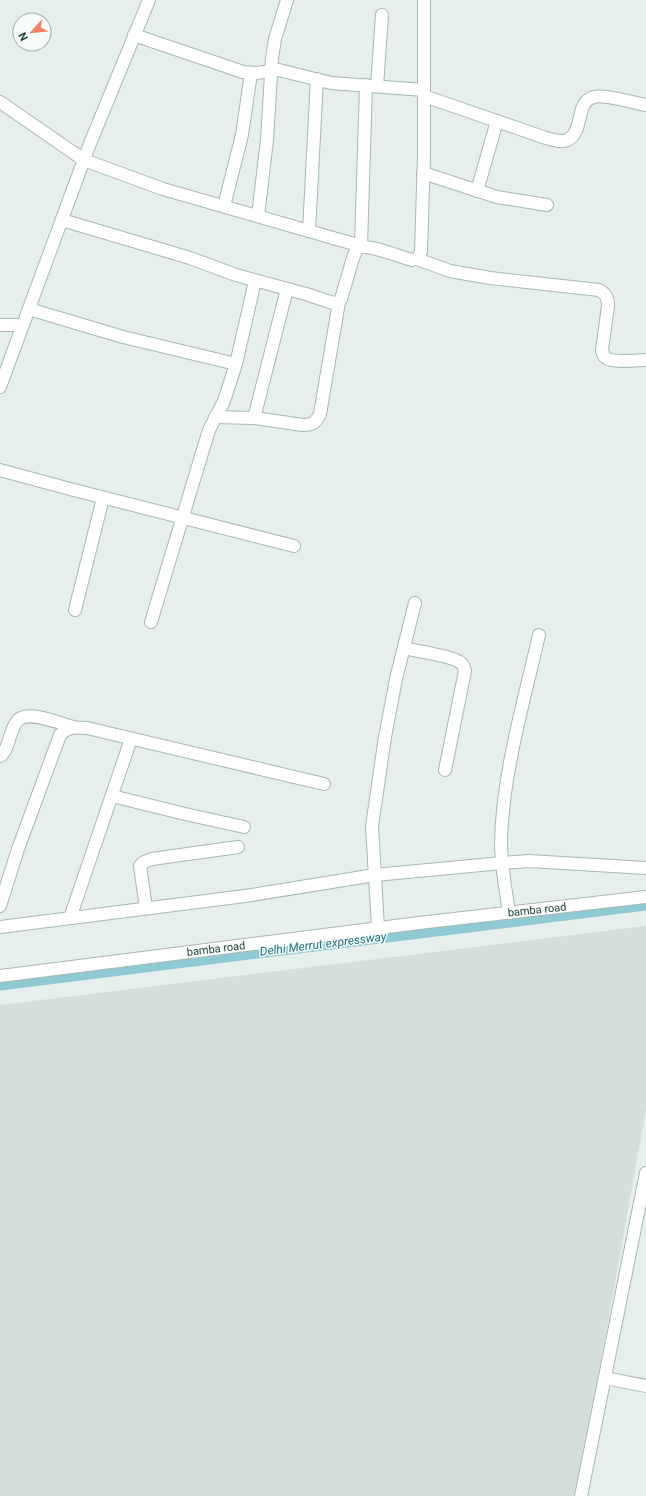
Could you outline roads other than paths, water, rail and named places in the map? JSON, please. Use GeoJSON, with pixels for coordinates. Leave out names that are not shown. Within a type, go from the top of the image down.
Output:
{"type":"FeatureCollection","features":[{"type":"Feature","properties":{"kind":"street"},"geometry":{"type":"LineString","coordinates":[[0,387],[84,160],[149,0]]}},
{"type":"Feature","properties":{"kind":"street"},"geometry":{"type":"LineString","coordinates":[[258,216],[267,140],[272,58],[275,38],[287,0]]}},
{"type":"Feature","properties":{"kind":"street"},"geometry":{"type":"LineString","coordinates":[[417,259],[422,251],[424,0]]}},
{"type":"Feature","properties":{"kind":"street"},"geometry":{"type":"LineString","coordinates":[[215,417],[254,418],[302,426],[317,422],[320,414],[339,302],[342,299],[356,251],[361,246],[371,86],[382,15]]}},
{"type":"Feature","properties":{"kind":"street"},"geometry":{"type":"LineString","coordinates":[[134,36],[243,72],[251,73],[279,70],[331,82],[424,93],[497,121],[557,141],[567,140],[576,132],[583,106],[588,100],[594,97],[602,97],[646,105]]}},
{"type":"Feature","properties":{"kind":"street"},"geometry":{"type":"LineString","coordinates":[[224,206],[242,134],[251,73]]}},
{"type":"Feature","properties":{"kind":"street"},"geometry":{"type":"LineString","coordinates":[[309,231],[317,79]]}},
{"type":"Feature","properties":{"kind":"street"},"geometry":{"type":"LineString","coordinates":[[0,102],[84,160],[163,188],[361,246],[378,249],[412,260],[417,259],[450,271],[490,278],[599,290],[605,294],[608,299],[602,350],[604,356],[608,360],[614,361],[646,360]]}},
{"type":"Feature","properties":{"kind":"street"},"geometry":{"type":"LineString","coordinates":[[477,191],[497,121]]}},
{"type":"Feature","properties":{"kind":"street"},"geometry":{"type":"LineString","coordinates":[[423,173],[497,197],[547,205]]}},
{"type":"Feature","properties":{"kind":"street"},"geometry":{"type":"LineString","coordinates":[[62,220],[190,258],[255,281],[306,294],[333,303],[339,302]]}},
{"type":"Feature","properties":{"kind":"street"},"geometry":{"type":"LineString","coordinates":[[151,622],[209,430],[224,401],[236,364],[255,281]]}},
{"type":"Feature","properties":{"kind":"street"},"geometry":{"type":"LineString","coordinates":[[254,418],[288,289]]}},
{"type":"Feature","properties":{"kind":"street"},"geometry":{"type":"LineString","coordinates":[[29,309],[123,337],[236,364]]}},
{"type":"Feature","properties":{"kind":"street"},"geometry":{"type":"LineString","coordinates":[[0,324],[23,325]]}},
{"type":"Feature","properties":{"kind":"street"},"geometry":{"type":"LineString","coordinates":[[0,470],[103,498],[294,546]]}},
{"type":"Feature","properties":{"kind":"street"},"geometry":{"type":"LineString","coordinates":[[75,610],[103,498]]}},
{"type":"Feature","properties":{"kind":"street"},"geometry":{"type":"LineString","coordinates":[[378,928],[372,826],[396,680],[415,603]]}},
{"type":"Feature","properties":{"kind":"street"},"geometry":{"type":"LineString","coordinates":[[509,913],[502,862],[502,818],[511,762],[539,635]]}},
{"type":"Feature","properties":{"kind":"street"},"geometry":{"type":"LineString","coordinates":[[404,648],[452,659],[460,662],[464,666],[465,671],[445,770]]}},
{"type":"Feature","properties":{"kind":"street"},"geometry":{"type":"LineString","coordinates":[[0,756],[3,755],[13,727],[18,720],[25,716],[36,716],[72,727],[87,728],[324,784]]}},
{"type":"Feature","properties":{"kind":"street"},"geometry":{"type":"LineString","coordinates":[[0,906],[18,849],[60,735],[64,730],[72,727]]}},
{"type":"Feature","properties":{"kind":"street"},"geometry":{"type":"LineString","coordinates":[[70,918],[131,739]]}},
{"type":"Feature","properties":{"kind":"street"},"geometry":{"type":"LineString","coordinates":[[112,796],[244,827]]}},
{"type":"Feature","properties":{"kind":"street"},"geometry":{"type":"LineString","coordinates":[[146,908],[140,872],[140,866],[144,862],[152,858],[238,847]]}},
{"type":"Feature","properties":{"kind":"street"},"geometry":{"type":"LineString","coordinates":[[0,927],[245,896],[375,875],[502,862],[529,861],[646,868]]}},
{"type":"Feature","properties":{"kind":"street","name":"bamba road"},"geometry":{"type":"LineString","coordinates":[[0,976],[378,928],[646,897]]}},
{"type":"Feature","properties":{"kind":"street"},"geometry":{"type":"LineString","coordinates":[[581,1496],[646,1173]]}},
{"type":"Feature","properties":{"kind":"street"},"geometry":{"type":"LineString","coordinates":[[605,1378],[646,1386]]}},
{"type":"Feature","properties":{"kind":"waterway","name":"Delhi Merrut expressway"},"geometry":{"type":"LineString","coordinates":[[0,984],[646,904]]}}]}
